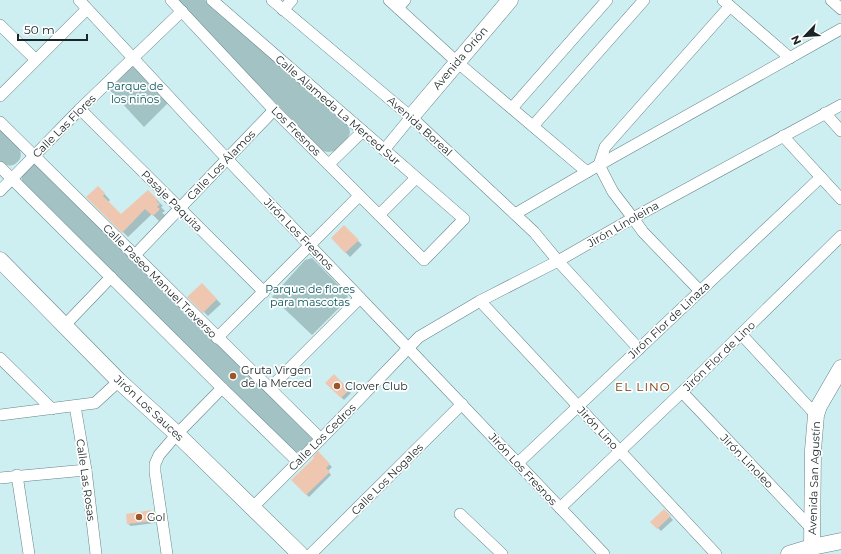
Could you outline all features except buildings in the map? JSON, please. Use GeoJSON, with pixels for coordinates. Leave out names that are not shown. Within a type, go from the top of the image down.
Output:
{"type":"FeatureCollection","features":[{"type":"Feature","properties":{"kind":"street","name":"Jirón Los Fresnos"},"geometry":{"type":"LineString","coordinates":[[79,0],[227,159],[604,554]]}},
{"type":"Feature","properties":{"kind":"street","name":"Los Fresnos"},"geometry":{"type":"LineString","coordinates":[[171,0],[274,110],[424,260]]}},
{"type":"Feature","properties":{"kind":"street","name":"Calle Alameda La Merced Sur"},"geometry":{"type":"LineString","coordinates":[[212,0],[464,220],[424,260]]}},
{"type":"Feature","properties":{"kind":"street","name":"Avenida Boreal"},"geometry":{"type":"LineString","coordinates":[[272,0],[411,117],[534,232],[558,261]]}},
{"type":"Feature","properties":{"kind":"street"},"geometry":{"type":"LineString","coordinates":[[283,10],[292,0]]}},
{"type":"Feature","properties":{"kind":"street"},"geometry":{"type":"LineString","coordinates":[[389,0],[401,4],[458,62],[587,172]]}},
{"type":"Feature","properties":{"kind":"street","name":"Avenida Orión"},"geometry":{"type":"LineString","coordinates":[[411,117],[510,0]]}},
{"type":"Feature","properties":{"kind":"street"},"geometry":{"type":"LineString","coordinates":[[512,108],[607,0]]}},
{"type":"Feature","properties":{"kind":"street"},"geometry":{"type":"LineString","coordinates":[[533,126],[644,0]]}},
{"type":"Feature","properties":{"kind":"street"},"geometry":{"type":"LineString","coordinates":[[831,0],[841,9]]}},
{"type":"Feature","properties":{"kind":"street"},"geometry":{"type":"LineString","coordinates":[[700,291],[644,232],[613,192],[599,165],[605,147],[727,3],[790,58]]}},
{"type":"Feature","properties":{"kind":"street"},"geometry":{"type":"LineString","coordinates":[[0,96],[35,59],[87,9]]}},
{"type":"Feature","properties":{"kind":"street","name":"Calle Las Flores"},"geometry":{"type":"LineString","coordinates":[[0,191],[80,109],[182,12]]}},
{"type":"Feature","properties":{"kind":"street"},"geometry":{"type":"LineString","coordinates":[[0,25],[35,59]]}},
{"type":"Feature","properties":{"kind":"street"},"geometry":{"type":"LineString","coordinates":[[515,214],[841,29]]}},
{"type":"Feature","properties":{"kind":"street","name":"Jirón Linoleina"},"geometry":{"type":"LineString","coordinates":[[409,349],[419,337],[480,301],[558,261],[633,218],[841,105]]}},
{"type":"Feature","properties":{"kind":"street","name":"Pasaje Paquita"},"geometry":{"type":"LineString","coordinates":[[80,109],[264,292]]}},
{"type":"Feature","properties":{"kind":"street","name":"Calle Los Álamos"},"geometry":{"type":"LineString","coordinates":[[135,255],[274,110]]}},
{"type":"Feature","properties":{"kind":"street"},"geometry":{"type":"LineString","coordinates":[[825,113],[841,131]]}},
{"type":"Feature","properties":{"kind":"street"},"geometry":{"type":"LineString","coordinates":[[384,150],[411,117]]}},
{"type":"Feature","properties":{"kind":"street","name":"Calle Paseo Manuel Traverso"},"geometry":{"type":"LineString","coordinates":[[0,122],[217,338],[321,439]]}},
{"type":"Feature","properties":{"kind":"street"},"geometry":{"type":"LineString","coordinates":[[329,164],[363,132]]}},
{"type":"Feature","properties":{"kind":"street"},"geometry":{"type":"LineString","coordinates":[[783,136],[841,198]]}},
{"type":"Feature","properties":{"kind":"street"},"geometry":{"type":"LineString","coordinates":[[0,167],[298,462]]}},
{"type":"Feature","properties":{"kind":"street","name":"Jirón Flor de Linaza"},"geometry":{"type":"LineString","coordinates":[[518,463],[821,177]]}},
{"type":"Feature","properties":{"kind":"street"},"geometry":{"type":"LineString","coordinates":[[379,215],[416,178]]}},
{"type":"Feature","properties":{"kind":"street"},"geometry":{"type":"LineString","coordinates":[[217,338],[359,196]]}},
{"type":"Feature","properties":{"kind":"street","name":"Jirón Flor de Lino"},"geometry":{"type":"LineString","coordinates":[[560,508],[682,392],[841,236]]}},
{"type":"Feature","properties":{"kind":"street","name":"Jirón Los Sauces"},"geometry":{"type":"LineString","coordinates":[[0,260],[119,381],[177,434],[300,554]]}},
{"type":"Feature","properties":{"kind":"street"},"geometry":{"type":"LineString","coordinates":[[558,261],[639,349]]}},
{"type":"Feature","properties":{"kind":"street"},"geometry":{"type":"LineString","coordinates":[[64,326],[111,277]]}},
{"type":"Feature","properties":{"kind":"street"},"geometry":{"type":"LineString","coordinates":[[270,388],[360,298]]}},
{"type":"Feature","properties":{"kind":"street","name":"Jirón Lino"},"geometry":{"type":"LineString","coordinates":[[480,301],[716,554]]}},
{"type":"Feature","properties":{"kind":"street"},"geometry":{"type":"LineString","coordinates":[[741,334],[816,415]]}},
{"type":"Feature","properties":{"kind":"street","name":"Calle Los Cedros"},"geometry":{"type":"LineString","coordinates":[[252,508],[409,349]]}},
{"type":"Feature","properties":{"kind":"street"},"geometry":{"type":"LineString","coordinates":[[0,358],[52,409]]}},
{"type":"Feature","properties":{"kind":"street","name":"Avenida San Agustín"},"geometry":{"type":"LineString","coordinates":[[811,550],[813,530],[813,450],[816,415],[819,406],[841,368]]}},
{"type":"Feature","properties":{"kind":"street"},"geometry":{"type":"LineString","coordinates":[[0,415],[95,403],[119,381]]}},
{"type":"Feature","properties":{"kind":"street"},"geometry":{"type":"LineString","coordinates":[[167,554],[155,464],[159,455],[177,434],[222,388]]}},
{"type":"Feature","properties":{"kind":"street","name":"Jirón Linoleo"},"geometry":{"type":"LineString","coordinates":[[682,392],[813,530]]}},
{"type":"Feature","properties":{"kind":"street","name":"Calle Los Nogales"},"geometry":{"type":"LineString","coordinates":[[311,554],[462,404]]}},
{"type":"Feature","properties":{"kind":"street","name":"Calle Las Rosas"},"geometry":{"type":"LineString","coordinates":[[75,406],[86,470],[96,554]]}},
{"type":"Feature","properties":{"kind":"street"},"geometry":{"type":"LineString","coordinates":[[0,478],[86,470]]}},
{"type":"Feature","properties":{"kind":"street"},"geometry":{"type":"LineString","coordinates":[[17,476],[29,554]]}},
{"type":"Feature","properties":{"kind":"street"},"geometry":{"type":"LineString","coordinates":[[460,514],[502,554]]}},
{"type":"Feature","properties":{"kind":"street"},"geometry":{"type":"LineString","coordinates":[[789,554],[811,550],[841,541]]}},
{"type":"Feature","properties":{"kind":"green space"},"geometry":{"type":"Polygon","coordinates":[[[178,0],[205,0],[349,126],[350,133],[347,139],[335,151],[323,151],[178,0]]]}},
{"type":"Feature","properties":{"kind":"green space","name":"Parque de los niños"},"geometry":{"type":"Polygon","coordinates":[[[132,63],[169,102],[144,127],[108,88],[132,63]]]}},
{"type":"Feature","properties":{"kind":"green space"},"geometry":{"type":"Polygon","coordinates":[[[0,129],[13,140],[20,150],[20,160],[13,165],[0,163],[0,129]]]}},
{"type":"Feature","properties":{"kind":"green space"},"geometry":{"type":"Polygon","coordinates":[[[35,164],[309,432],[313,441],[302,452],[292,452],[22,183],[22,177],[25,171],[35,164]]]}},
{"type":"Feature","properties":{"kind":"green space","name":"Parque de flores para mascotas"},"geometry":{"type":"Polygon","coordinates":[[[312,258],[347,294],[348,299],[312,335],[272,297],[305,260],[312,258]]]}},
{"type":"Feature","properties":{"kind":"place","name":"Gruta Virgen de la Merced"},"geometry":{"type":"Point","coordinates":[233,376]}},
{"type":"Feature","properties":{"kind":"place","name":"Clover Club"},"geometry":{"type":"Point","coordinates":[337,386]}},
{"type":"Feature","properties":{"kind":"place","name":"Gol"},"geometry":{"type":"Point","coordinates":[139,517]}},
{"type":"Feature","properties":{"kind":"district","name":"EL LINO"},"geometry":{"type":"Point","coordinates":[643,387]}}]}
